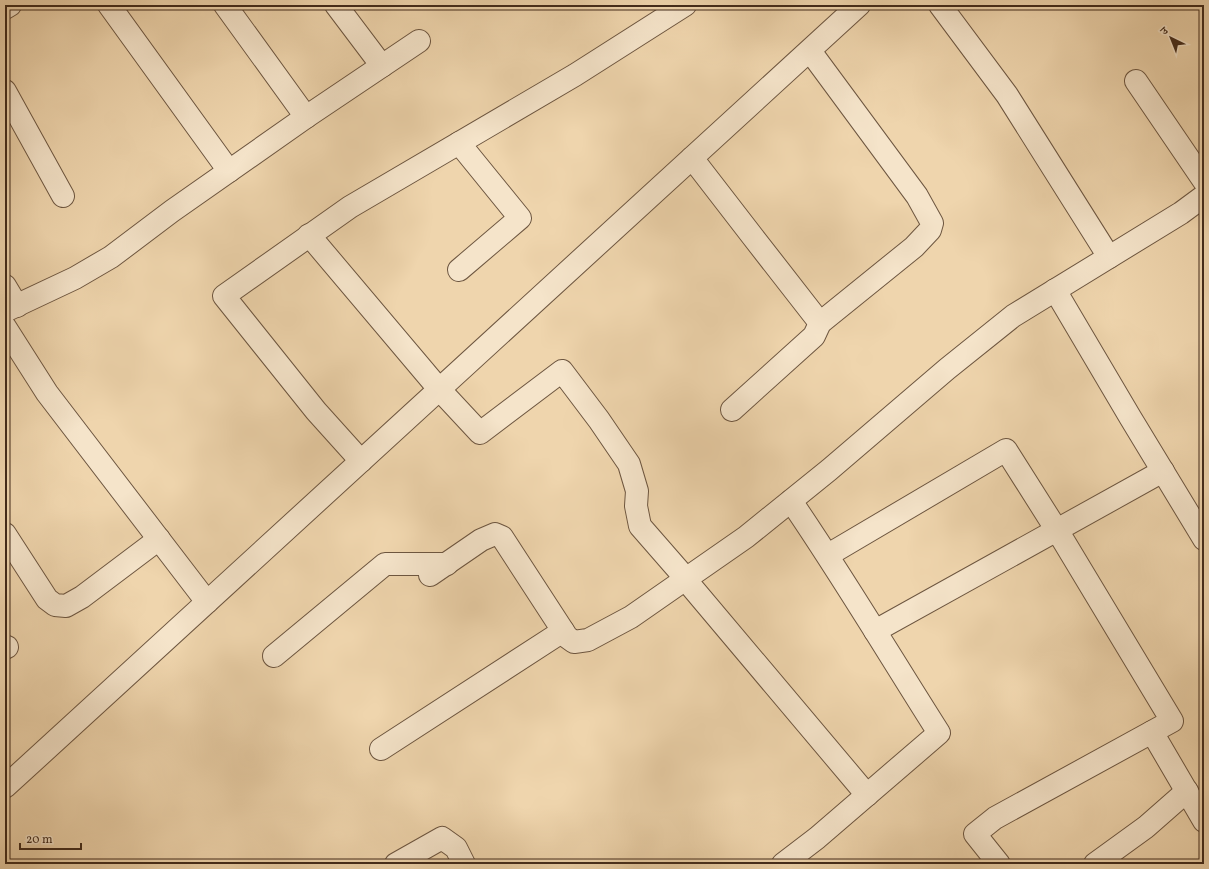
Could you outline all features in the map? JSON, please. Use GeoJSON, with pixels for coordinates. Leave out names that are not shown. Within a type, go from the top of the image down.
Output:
{"type":"FeatureCollection","features":[{"type":"Feature","properties":{"kind":"street"},"geometry":{"type":"LineString","coordinates":[[5,8],[10,5]]}},
{"type":"Feature","properties":{"kind":"street"},"geometry":{"type":"LineString","coordinates":[[109,5],[229,171]]}},
{"type":"Feature","properties":{"kind":"street"},"geometry":{"type":"LineString","coordinates":[[225,5],[306,117]]}},
{"type":"Feature","properties":{"kind":"street"},"geometry":{"type":"LineString","coordinates":[[336,5],[382,66]]}},
{"type":"Feature","properties":{"kind":"street"},"geometry":{"type":"LineString","coordinates":[[361,461],[316,411],[224,296],[350,206],[575,75],[685,5]]}},
{"type":"Feature","properties":{"kind":"street"},"geometry":{"type":"LineString","coordinates":[[5,787],[859,5]]}},
{"type":"Feature","properties":{"kind":"street"},"geometry":{"type":"LineString","coordinates":[[940,5],[1007,95],[1109,257]]}},
{"type":"Feature","properties":{"kind":"street"},"geometry":{"type":"LineString","coordinates":[[5,286],[11,309],[75,278],[111,257],[172,211],[306,117],[419,41]]}},
{"type":"Feature","properties":{"kind":"street"},"geometry":{"type":"LineString","coordinates":[[732,410],[814,336],[820,322],[914,247],[930,230],[932,223],[917,196],[810,51]]}},
{"type":"Feature","properties":{"kind":"street"},"geometry":{"type":"LineString","coordinates":[[1136,81],[1204,181]]}},
{"type":"Feature","properties":{"kind":"street"},"geometry":{"type":"LineString","coordinates":[[5,91],[63,196]]}},
{"type":"Feature","properties":{"kind":"street"},"geometry":{"type":"LineString","coordinates":[[459,143],[520,218],[459,270]]}},
{"type":"Feature","properties":{"kind":"street"},"geometry":{"type":"LineString","coordinates":[[692,158],[820,322]]}},
{"type":"Feature","properties":{"kind":"street"},"geometry":{"type":"LineString","coordinates":[[274,656],[385,564],[439,570],[481,540],[495,534],[502,538],[567,637],[574,642],[588,640],[631,617],[746,537],[829,470],[953,364],[1014,316],[1182,213],[1204,196]]}},
{"type":"Feature","properties":{"kind":"street"},"geometry":{"type":"LineString","coordinates":[[309,235],[439,389],[480,433],[562,371],[599,420],[629,464],[638,491],[636,506],[640,526],[867,794]]}},
{"type":"Feature","properties":{"kind":"street"},"geometry":{"type":"LineString","coordinates":[[1056,290],[1162,471],[1204,539]]}},
{"type":"Feature","properties":{"kind":"street"},"geometry":{"type":"LineString","coordinates":[[5,327],[47,393],[207,602]]}},
{"type":"Feature","properties":{"kind":"street"},"geometry":{"type":"LineString","coordinates":[[828,555],[1006,450],[1172,721],[995,818],[975,834],[1000,864]]}},
{"type":"Feature","properties":{"kind":"street"},"geometry":{"type":"LineString","coordinates":[[875,631],[1162,471]]}},
{"type":"Feature","properties":{"kind":"street"},"geometry":{"type":"LineString","coordinates":[[783,864],[817,838],[939,733],[828,555],[791,501]]}},
{"type":"Feature","properties":{"kind":"street"},"geometry":{"type":"LineString","coordinates":[[5,534],[47,599],[55,605],[66,606],[82,597],[159,540]]}},
{"type":"Feature","properties":{"kind":"street"},"geometry":{"type":"LineString","coordinates":[[380,749],[563,631]]}},
{"type":"Feature","properties":{"kind":"street"},"geometry":{"type":"LineString","coordinates":[[1152,732],[1204,821]]}},
{"type":"Feature","properties":{"kind":"street"},"geometry":{"type":"LineString","coordinates":[[1096,864],[1146,827],[1187,791]]}},
{"type":"Feature","properties":{"kind":"street"},"geometry":{"type":"LineString","coordinates":[[396,864],[442,838],[456,848],[464,864]]}}]}
